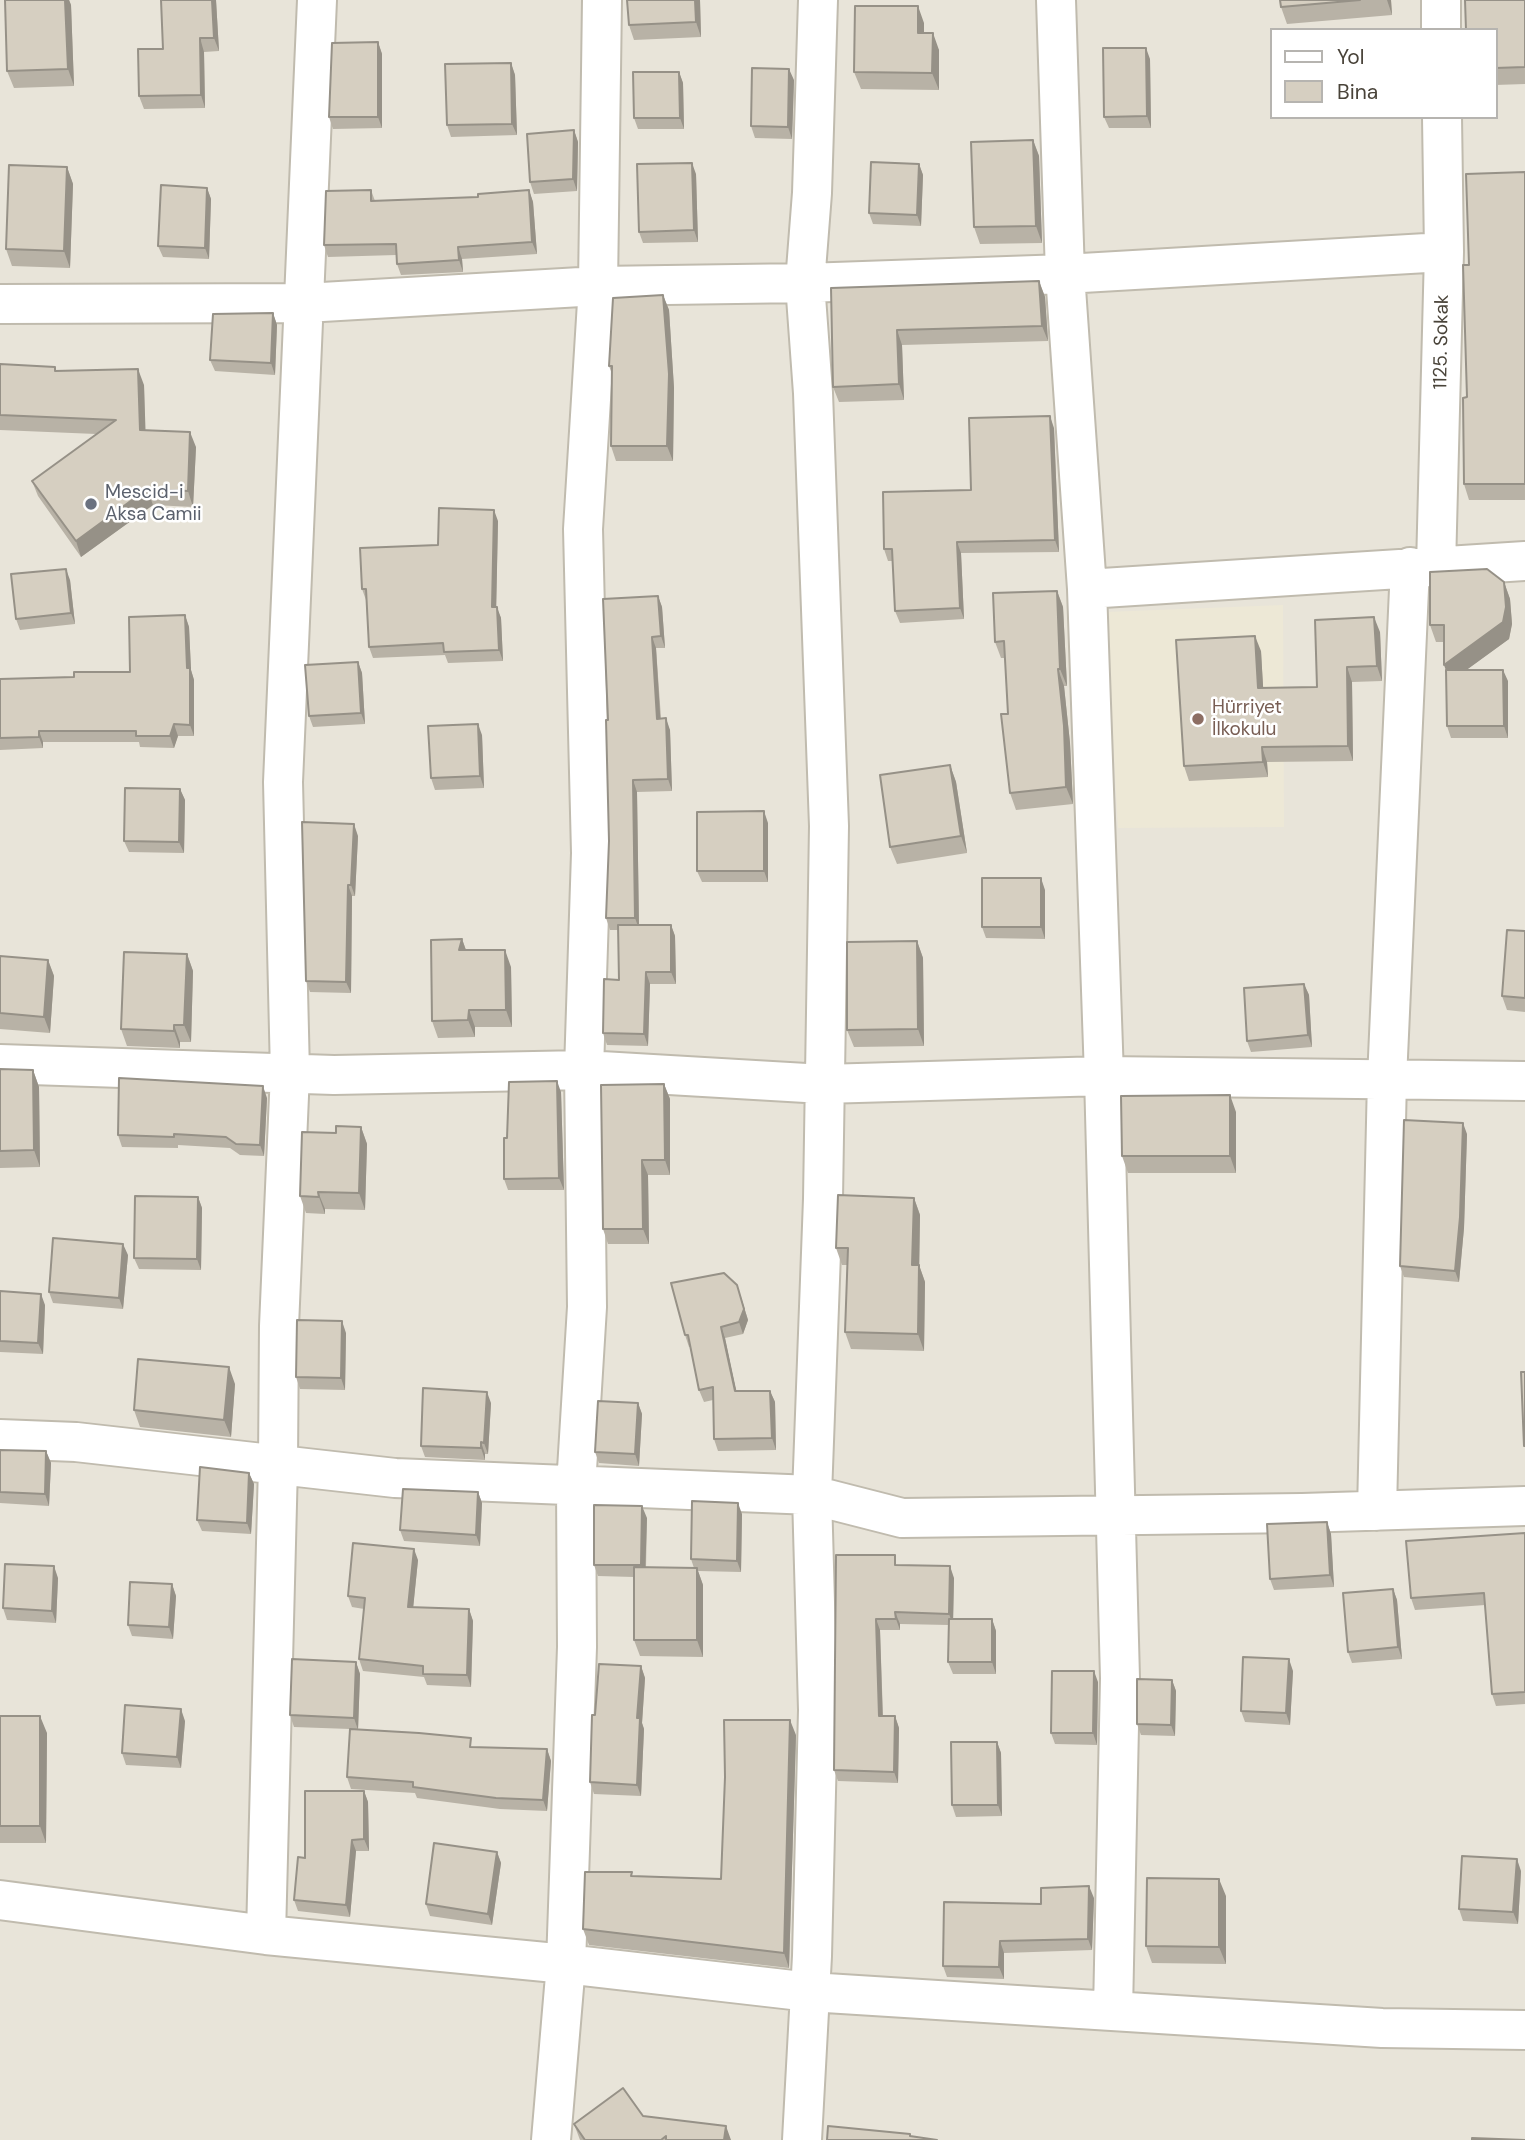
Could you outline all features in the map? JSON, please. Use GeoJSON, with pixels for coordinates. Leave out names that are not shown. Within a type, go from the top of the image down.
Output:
{"type":"FeatureCollection","features":[{"type":"Feature","properties":{"kind":"street"},"geometry":{"type":"LineString","coordinates":[[266,1935],[279,1326],[290,1073],[283,782],[317,0]]}},
{"type":"Feature","properties":{"kind":"street"},"geometry":{"type":"LineString","coordinates":[[551,2140],[566,1964],[577,1647],[576,1486],[587,1307],[584,1070],[591,853],[583,529],[598,286],[602,0]]}},
{"type":"Feature","properties":{"kind":"street"},"geometry":{"type":"LineString","coordinates":[[802,2140],[810,1992],[818,1710],[812,1495],[823,1199],[829,826],[813,393],[805,283],[812,193],[818,0]]}},
{"type":"Feature","properties":{"kind":"street"},"geometry":{"type":"LineString","coordinates":[[1056,0],[1065,274],[1087,589],[1104,1076],[1120,1678],[1113,2011]]}},
{"type":"Feature","properties":{"kind":"street"},"geometry":{"type":"LineString","coordinates":[[1441,0],[1441,28]]}},
{"type":"Feature","properties":{"kind":"street","name":"1125. Sokak"},"geometry":{"type":"LineString","coordinates":[[1377,1511],[1387,1079],[1444,252],[1442,119]]}},
{"type":"Feature","properties":{"kind":"street"},"geometry":{"type":"LineString","coordinates":[[0,304],[305,303],[598,286],[805,283],[1065,274],[1444,252]]}},
{"type":"Feature","properties":{"kind":"street"},"geometry":{"type":"LineString","coordinates":[[1087,589],[1525,561]]}},
{"type":"Feature","properties":{"kind":"street"},"geometry":{"type":"LineString","coordinates":[[0,1064],[334,1075],[584,1070],[823,1084],[1104,1076],[1525,1081]]}},
{"type":"Feature","properties":{"kind":"street"},"geometry":{"type":"LineString","coordinates":[[0,1439],[76,1443],[396,1478],[812,1495],[902,1518],[1377,1511],[1525,1506]]}},
{"type":"Feature","properties":{"kind":"street"},"geometry":{"type":"LineString","coordinates":[[0,1900],[266,1935],[566,1964],[810,1992],[1382,2028],[1525,2030]]}},
{"type":"Feature","properties":{"kind":"shaded area"},"geometry":{"type":"Polygon","coordinates":[[[0,0],[1525,0],[1525,2140],[0,2140],[0,0]]]}},
{"type":"Feature","properties":{"kind":"shaded area","name":"Hürriyet İlkokulu"},"geometry":{"type":"Polygon","coordinates":[[[1283,605],[1284,827],[1118,828],[1106,612],[1283,605]]]}},
{"type":"Feature","properties":{"kind":"building"},"geometry":{"type":"Polygon","coordinates":[[[5,0],[65,0],[68,69],[7,71],[5,0]]]}},
{"type":"Feature","properties":{"kind":"building"},"geometry":{"type":"Polygon","coordinates":[[[161,0],[212,0],[214,38],[200,38],[201,95],[139,96],[138,49],[163,49],[161,0]]]}},
{"type":"Feature","properties":{"kind":"building"},"geometry":{"type":"Polygon","coordinates":[[[627,0],[695,0],[696,22],[629,25],[627,0]]]}},
{"type":"Feature","properties":{"kind":"building"},"geometry":{"type":"Polygon","coordinates":[[[1280,0],[1360,0],[1281,7],[1280,0]]]}},
{"type":"Feature","properties":{"kind":"building"},"geometry":{"type":"Polygon","coordinates":[[[1465,0],[1525,0],[1525,67],[1497,68],[1497,28],[1466,28],[1465,0]]]}},
{"type":"Feature","properties":{"kind":"building"},"geometry":{"type":"Polygon","coordinates":[[[855,6],[918,6],[918,33],[933,33],[932,73],[854,72],[855,6]]]}},
{"type":"Feature","properties":{"kind":"building"},"geometry":{"type":"Polygon","coordinates":[[[378,42],[378,117],[329,117],[332,43],[378,42]]]}},
{"type":"Feature","properties":{"kind":"building"},"geometry":{"type":"Polygon","coordinates":[[[1103,48],[1146,48],[1147,116],[1104,117],[1103,48]]]}},
{"type":"Feature","properties":{"kind":"building"},"geometry":{"type":"Polygon","coordinates":[[[511,63],[512,124],[447,125],[445,64],[511,63]]]}},
{"type":"Feature","properties":{"kind":"building"},"geometry":{"type":"Polygon","coordinates":[[[752,68],[789,69],[788,127],[751,126],[752,68]]]}},
{"type":"Feature","properties":{"kind":"building"},"geometry":{"type":"Polygon","coordinates":[[[633,72],[679,72],[680,118],[634,118],[633,72]]]}},
{"type":"Feature","properties":{"kind":"building"},"geometry":{"type":"Polygon","coordinates":[[[574,130],[573,179],[530,182],[527,134],[574,130]]]}},
{"type":"Feature","properties":{"kind":"building"},"geometry":{"type":"Polygon","coordinates":[[[1033,140],[1036,226],[974,227],[971,142],[1033,140]]]}},
{"type":"Feature","properties":{"kind":"building"},"geometry":{"type":"Polygon","coordinates":[[[871,162],[919,164],[917,215],[869,213],[871,162]]]}},
{"type":"Feature","properties":{"kind":"building"},"geometry":{"type":"Polygon","coordinates":[[[692,163],[694,230],[639,232],[637,164],[692,163]]]}},
{"type":"Feature","properties":{"kind":"building"},"geometry":{"type":"Polygon","coordinates":[[[9,165],[67,167],[64,251],[6,249],[9,165]]]}},
{"type":"Feature","properties":{"kind":"building"},"geometry":{"type":"Polygon","coordinates":[[[1525,172],[1525,484],[1464,484],[1463,398],[1467,397],[1463,265],[1469,265],[1466,174],[1525,172]]]}},
{"type":"Feature","properties":{"kind":"building"},"geometry":{"type":"Polygon","coordinates":[[[161,185],[207,188],[205,248],[158,246],[161,185]]]}},
{"type":"Feature","properties":{"kind":"building"},"geometry":{"type":"Polygon","coordinates":[[[371,190],[371,201],[478,197],[478,194],[529,190],[532,242],[458,247],[459,260],[397,264],[396,244],[324,245],[326,191],[371,190]]]}},
{"type":"Feature","properties":{"kind":"building"},"geometry":{"type":"Polygon","coordinates":[[[1039,281],[1042,326],[897,330],[899,384],[833,387],[831,288],[1039,281]]]}},
{"type":"Feature","properties":{"kind":"building"},"geometry":{"type":"Polygon","coordinates":[[[663,295],[669,374],[667,446],[611,446],[612,366],[609,366],[613,298],[663,295]]]}},
{"type":"Feature","properties":{"kind":"building"},"geometry":{"type":"Polygon","coordinates":[[[273,313],[271,363],[210,360],[213,314],[273,313]]]}},
{"type":"Feature","properties":{"kind":"building"},"geometry":{"type":"Polygon","coordinates":[[[0,364],[55,367],[55,371],[138,369],[140,430],[190,432],[188,491],[147,489],[76,541],[32,481],[116,420],[0,415],[0,364]]]}},
{"type":"Feature","properties":{"kind":"building"},"geometry":{"type":"Polygon","coordinates":[[[1050,416],[1055,540],[957,542],[960,608],[895,611],[892,549],[884,549],[883,492],[971,490],[969,418],[1050,416]]]}},
{"type":"Feature","properties":{"kind":"building"},"geometry":{"type":"Polygon","coordinates":[[[439,508],[494,510],[492,607],[497,607],[499,650],[444,652],[443,643],[369,647],[366,589],[362,589],[360,548],[438,545],[439,508]]]}},
{"type":"Feature","properties":{"kind":"building"},"geometry":{"type":"Polygon","coordinates":[[[66,569],[71,613],[16,619],[11,574],[66,569]]]}},
{"type":"Feature","properties":{"kind":"building"},"geometry":{"type":"Polygon","coordinates":[[[1487,569],[1504,582],[1506,607],[1503,622],[1444,665],[1444,625],[1430,625],[1430,572],[1487,569]]]}},
{"type":"Feature","properties":{"kind":"building"},"geometry":{"type":"Polygon","coordinates":[[[1057,591],[1058,669],[1064,726],[1066,787],[1010,793],[1001,714],[1008,714],[1004,641],[995,642],[993,593],[1057,591]]]}},
{"type":"Feature","properties":{"kind":"building"},"geometry":{"type":"Polygon","coordinates":[[[658,596],[661,636],[652,637],[657,719],[666,718],[668,779],[633,780],[635,918],[606,918],[609,841],[608,720],[603,599],[658,596]]]}},
{"type":"Feature","properties":{"kind":"building"},"geometry":{"type":"Polygon","coordinates":[[[185,615],[187,668],[190,668],[190,725],[174,724],[170,736],[136,736],[136,731],[39,731],[39,737],[0,738],[0,679],[74,677],[74,672],[130,672],[129,617],[185,615]]]}},
{"type":"Feature","properties":{"kind":"building"},"geometry":{"type":"Polygon","coordinates":[[[1374,617],[1377,666],[1347,667],[1348,746],[1262,747],[1263,762],[1184,766],[1176,640],[1255,636],[1258,688],[1317,687],[1315,620],[1374,617]]]}},
{"type":"Feature","properties":{"kind":"building"},"geometry":{"type":"Polygon","coordinates":[[[358,662],[361,713],[309,716],[305,665],[358,662]]]}},
{"type":"Feature","properties":{"kind":"building"},"geometry":{"type":"Polygon","coordinates":[[[1446,670],[1503,670],[1504,726],[1447,726],[1446,670]]]}},
{"type":"Feature","properties":{"kind":"building"},"geometry":{"type":"Polygon","coordinates":[[[478,724],[480,776],[431,778],[428,726],[478,724]]]}},
{"type":"Feature","properties":{"kind":"building"},"geometry":{"type":"Polygon","coordinates":[[[950,765],[961,836],[890,847],[880,775],[950,765]]]}},
{"type":"Feature","properties":{"kind":"building"},"geometry":{"type":"Polygon","coordinates":[[[125,788],[180,789],[179,842],[124,841],[125,788]]]}},
{"type":"Feature","properties":{"kind":"building"},"geometry":{"type":"Polygon","coordinates":[[[764,811],[764,871],[697,871],[697,812],[764,811]]]}},
{"type":"Feature","properties":{"kind":"building"},"geometry":{"type":"Polygon","coordinates":[[[302,822],[354,824],[351,885],[348,885],[346,982],[306,981],[302,822]]]}},
{"type":"Feature","properties":{"kind":"building"},"geometry":{"type":"Polygon","coordinates":[[[982,878],[1041,878],[1041,927],[982,927],[982,878]]]}},
{"type":"Feature","properties":{"kind":"building"},"geometry":{"type":"Polygon","coordinates":[[[618,925],[671,925],[671,972],[646,972],[644,1034],[603,1033],[604,979],[619,980],[618,925]]]}},
{"type":"Feature","properties":{"kind":"building"},"geometry":{"type":"Polygon","coordinates":[[[1507,930],[1525,931],[1525,998],[1502,996],[1507,930]]]}},
{"type":"Feature","properties":{"kind":"building"},"geometry":{"type":"Polygon","coordinates":[[[462,939],[459,950],[505,950],[506,1010],[469,1010],[468,1020],[432,1021],[431,940],[462,939]]]}},
{"type":"Feature","properties":{"kind":"building"},"geometry":{"type":"Polygon","coordinates":[[[917,941],[918,1029],[847,1030],[847,942],[917,941]]]}},
{"type":"Feature","properties":{"kind":"building"},"geometry":{"type":"Polygon","coordinates":[[[124,952],[187,954],[184,1025],[174,1025],[174,1031],[121,1029],[124,952]]]}},
{"type":"Feature","properties":{"kind":"building"},"geometry":{"type":"Polygon","coordinates":[[[0,956],[48,960],[44,1017],[0,1013],[0,956]]]}},
{"type":"Feature","properties":{"kind":"building"},"geometry":{"type":"Polygon","coordinates":[[[1304,984],[1308,1035],[1247,1041],[1244,988],[1304,984]]]}},
{"type":"Feature","properties":{"kind":"building"},"geometry":{"type":"Polygon","coordinates":[[[0,1069],[33,1070],[34,1150],[0,1151],[0,1069]]]}},
{"type":"Feature","properties":{"kind":"building"},"geometry":{"type":"Polygon","coordinates":[[[119,1078],[263,1086],[260,1145],[236,1144],[226,1137],[118,1135],[119,1078]]]}},
{"type":"Feature","properties":{"kind":"building"},"geometry":{"type":"Polygon","coordinates":[[[557,1081],[559,1178],[504,1179],[504,1138],[507,1138],[509,1082],[557,1081]]]}},
{"type":"Feature","properties":{"kind":"building"},"geometry":{"type":"Polygon","coordinates":[[[664,1084],[665,1160],[642,1160],[643,1229],[603,1229],[601,1085],[664,1084]]]}},
{"type":"Feature","properties":{"kind":"building"},"geometry":{"type":"Polygon","coordinates":[[[1230,1095],[1230,1156],[1122,1156],[1121,1096],[1230,1095]]]}},
{"type":"Feature","properties":{"kind":"building"},"geometry":{"type":"Polygon","coordinates":[[[1404,1120],[1463,1123],[1455,1271],[1400,1266],[1404,1120]]]}},
{"type":"Feature","properties":{"kind":"building"},"geometry":{"type":"Polygon","coordinates":[[[336,1126],[361,1127],[359,1193],[318,1192],[319,1197],[300,1196],[302,1132],[336,1133],[336,1126]]]}},
{"type":"Feature","properties":{"kind":"building"},"geometry":{"type":"Polygon","coordinates":[[[838,1195],[914,1198],[912,1265],[919,1265],[918,1334],[845,1332],[848,1248],[836,1248],[838,1195]]]}},
{"type":"Feature","properties":{"kind":"building"},"geometry":{"type":"Polygon","coordinates":[[[135,1196],[198,1197],[197,1259],[134,1258],[135,1196]]]}},
{"type":"Feature","properties":{"kind":"building"},"geometry":{"type":"Polygon","coordinates":[[[53,1238],[123,1244],[119,1298],[49,1292],[53,1238]]]}},
{"type":"Feature","properties":{"kind":"building"},"geometry":{"type":"Polygon","coordinates":[[[724,1273],[737,1285],[744,1309],[739,1322],[721,1327],[735,1391],[770,1391],[772,1438],[714,1439],[713,1387],[699,1390],[688,1335],[685,1335],[671,1283],[724,1273]]]}},
{"type":"Feature","properties":{"kind":"building"},"geometry":{"type":"Polygon","coordinates":[[[0,1291],[41,1294],[38,1343],[0,1341],[0,1291]]]}},
{"type":"Feature","properties":{"kind":"building"},"geometry":{"type":"Polygon","coordinates":[[[297,1320],[342,1321],[341,1378],[296,1377],[297,1320]]]}},
{"type":"Feature","properties":{"kind":"building"},"geometry":{"type":"Polygon","coordinates":[[[138,1359],[229,1367],[224,1420],[134,1410],[138,1359]]]}},
{"type":"Feature","properties":{"kind":"building"},"geometry":{"type":"Polygon","coordinates":[[[1521,1372],[1525,1372],[1525,1446],[1524,1446],[1521,1372]]]}},
{"type":"Feature","properties":{"kind":"building"},"geometry":{"type":"Polygon","coordinates":[[[423,1388],[487,1392],[484,1443],[481,1442],[481,1448],[421,1446],[423,1388]]]}},
{"type":"Feature","properties":{"kind":"building"},"geometry":{"type":"Polygon","coordinates":[[[598,1401],[638,1403],[635,1454],[595,1452],[598,1401]]]}},
{"type":"Feature","properties":{"kind":"building"},"geometry":{"type":"Polygon","coordinates":[[[0,1450],[46,1451],[45,1494],[0,1492],[0,1450]]]}},
{"type":"Feature","properties":{"kind":"building"},"geometry":{"type":"Polygon","coordinates":[[[200,1467],[249,1473],[247,1523],[197,1520],[200,1467]]]}},
{"type":"Feature","properties":{"kind":"building"},"geometry":{"type":"Polygon","coordinates":[[[403,1489],[478,1492],[476,1535],[400,1530],[403,1489]]]}},
{"type":"Feature","properties":{"kind":"building"},"geometry":{"type":"Polygon","coordinates":[[[692,1501],[738,1503],[737,1561],[691,1559],[692,1501]]]}},
{"type":"Feature","properties":{"kind":"building"},"geometry":{"type":"Polygon","coordinates":[[[594,1505],[642,1506],[641,1565],[594,1565],[594,1505]]]}},
{"type":"Feature","properties":{"kind":"building"},"geometry":{"type":"Polygon","coordinates":[[[1327,1522],[1330,1575],[1270,1579],[1267,1524],[1327,1522]]]}},
{"type":"Feature","properties":{"kind":"building"},"geometry":{"type":"Polygon","coordinates":[[[1525,1533],[1525,1692],[1492,1694],[1484,1593],[1411,1598],[1406,1541],[1525,1533]]]}},
{"type":"Feature","properties":{"kind":"building"},"geometry":{"type":"Polygon","coordinates":[[[353,1543],[414,1549],[408,1607],[469,1609],[467,1675],[423,1674],[423,1666],[359,1659],[365,1598],[348,1596],[353,1543]]]}},
{"type":"Feature","properties":{"kind":"building"},"geometry":{"type":"Polygon","coordinates":[[[836,1555],[895,1555],[895,1565],[950,1566],[949,1614],[895,1612],[896,1619],[876,1619],[879,1716],[895,1716],[894,1772],[834,1770],[836,1555]]]}},
{"type":"Feature","properties":{"kind":"building"},"geometry":{"type":"Polygon","coordinates":[[[5,1564],[54,1566],[52,1611],[3,1608],[5,1564]]]}},
{"type":"Feature","properties":{"kind":"building"},"geometry":{"type":"Polygon","coordinates":[[[634,1567],[697,1568],[697,1640],[634,1640],[634,1567]]]}},
{"type":"Feature","properties":{"kind":"building"},"geometry":{"type":"Polygon","coordinates":[[[130,1582],[172,1584],[169,1627],[128,1625],[130,1582]]]}},
{"type":"Feature","properties":{"kind":"building"},"geometry":{"type":"Polygon","coordinates":[[[1393,1589],[1398,1647],[1348,1652],[1343,1593],[1393,1589]]]}},
{"type":"Feature","properties":{"kind":"building"},"geometry":{"type":"Polygon","coordinates":[[[949,1619],[992,1619],[992,1662],[948,1662],[949,1619]]]}},
{"type":"Feature","properties":{"kind":"building"},"geometry":{"type":"Polygon","coordinates":[[[1243,1657],[1289,1659],[1286,1713],[1241,1711],[1243,1657]]]}},
{"type":"Feature","properties":{"kind":"building"},"geometry":{"type":"Polygon","coordinates":[[[292,1659],[356,1662],[354,1718],[290,1715],[292,1659]]]}},
{"type":"Feature","properties":{"kind":"building"},"geometry":{"type":"Polygon","coordinates":[[[599,1664],[641,1666],[637,1718],[640,1718],[637,1785],[590,1782],[592,1715],[595,1715],[599,1664]]]}},
{"type":"Feature","properties":{"kind":"building"},"geometry":{"type":"Polygon","coordinates":[[[1052,1671],[1094,1671],[1093,1733],[1051,1733],[1052,1671]]]}},
{"type":"Feature","properties":{"kind":"building"},"geometry":{"type":"Polygon","coordinates":[[[1137,1679],[1172,1680],[1171,1725],[1137,1724],[1137,1679]]]}},
{"type":"Feature","properties":{"kind":"building"},"geometry":{"type":"Polygon","coordinates":[[[125,1705],[181,1709],[177,1757],[122,1753],[125,1705]]]}},
{"type":"Feature","properties":{"kind":"building"},"geometry":{"type":"Polygon","coordinates":[[[0,1716],[40,1716],[40,1826],[0,1826],[0,1716]]]}},
{"type":"Feature","properties":{"kind":"building"},"geometry":{"type":"Polygon","coordinates":[[[724,1720],[790,1720],[784,1953],[583,1929],[585,1872],[632,1872],[631,1876],[721,1879],[724,1720]]]}},
{"type":"Feature","properties":{"kind":"building"},"geometry":{"type":"Polygon","coordinates":[[[350,1729],[471,1738],[470,1747],[547,1749],[543,1800],[496,1798],[413,1787],[413,1782],[347,1777],[350,1729]]]}},
{"type":"Feature","properties":{"kind":"building"},"geometry":{"type":"Polygon","coordinates":[[[951,1742],[997,1742],[998,1805],[952,1805],[951,1742]]]}},
{"type":"Feature","properties":{"kind":"building"},"geometry":{"type":"Polygon","coordinates":[[[305,1791],[364,1791],[364,1839],[352,1840],[346,1905],[294,1900],[298,1857],[305,1858],[305,1791]]]}},
{"type":"Feature","properties":{"kind":"building"},"geometry":{"type":"Polygon","coordinates":[[[434,1843],[497,1852],[488,1914],[426,1904],[434,1843]]]}},
{"type":"Feature","properties":{"kind":"building"},"geometry":{"type":"Polygon","coordinates":[[[1462,1856],[1517,1859],[1513,1912],[1459,1909],[1462,1856]]]}},
{"type":"Feature","properties":{"kind":"building"},"geometry":{"type":"Polygon","coordinates":[[[1147,1878],[1219,1879],[1219,1947],[1146,1946],[1147,1878]]]}},
{"type":"Feature","properties":{"kind":"building"},"geometry":{"type":"Polygon","coordinates":[[[1089,1886],[1088,1939],[1000,1941],[999,1967],[943,1966],[944,1902],[1041,1904],[1041,1888],[1089,1886]]]}},
{"type":"Feature","properties":{"kind":"building"},"geometry":{"type":"Polygon","coordinates":[[[623,2088],[643,2116],[726,2126],[724,2140],[666,2140],[666,2136],[661,2140],[585,2140],[574,2124],[623,2088]]]}},
{"type":"Feature","properties":{"kind":"building"},"geometry":{"type":"Polygon","coordinates":[[[828,2126],[910,2134],[937,2140],[827,2140],[828,2126]]]}},
{"type":"Feature","properties":{"kind":"building"},"geometry":{"type":"Polygon","coordinates":[[[1472,2138],[1525,2140],[1472,2140],[1472,2138]]]}},
{"type":"Feature","properties":{"kind":"place","name":"Mescid-i Aksa Camii"},"geometry":{"type":"Point","coordinates":[91,504]}},
{"type":"Feature","properties":{"kind":"place","name":"Hürriyet İlkokulu"},"geometry":{"type":"Point","coordinates":[1198,719]}}]}
